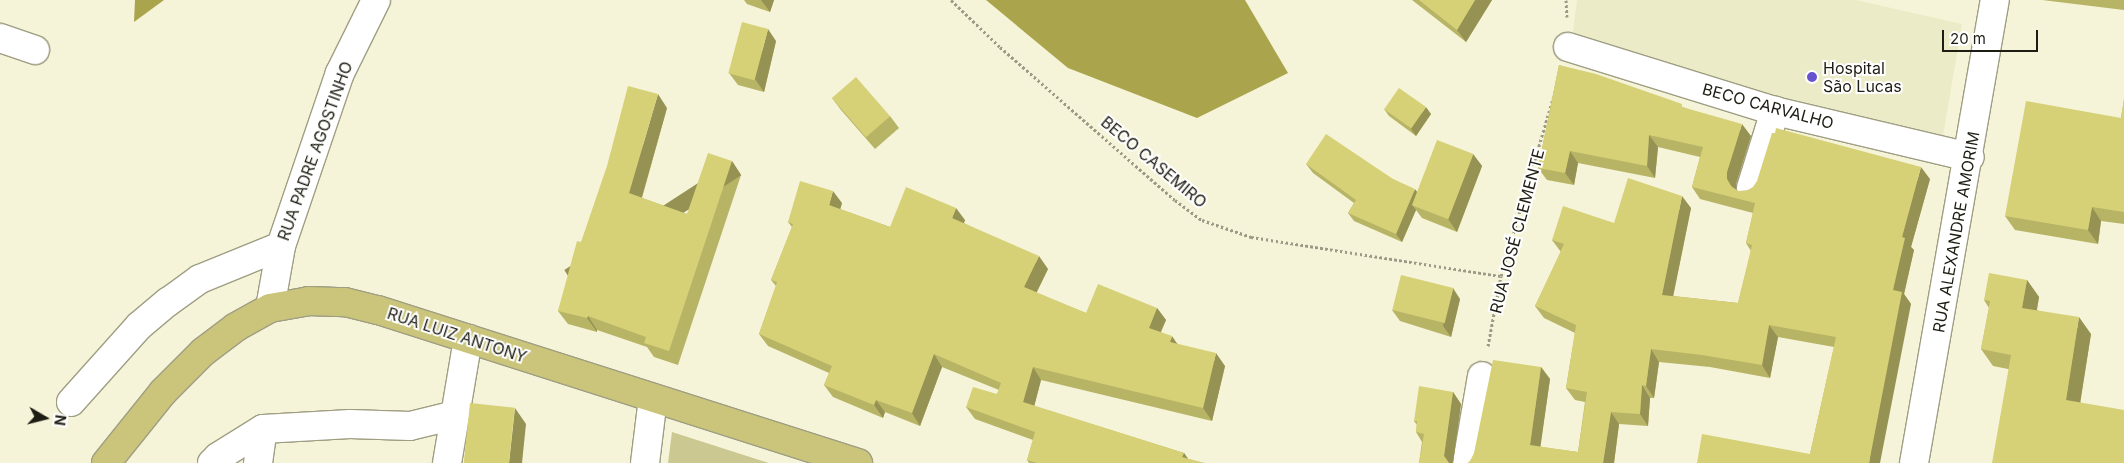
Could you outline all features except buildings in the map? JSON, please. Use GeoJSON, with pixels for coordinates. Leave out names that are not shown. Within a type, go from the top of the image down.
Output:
{"type":"FeatureCollection","features":[{"type":"Feature","properties":{"kind":"main road","name":"RUA LUIZ ANTONY"},"geometry":{"type":"LineString","coordinates":[[106,463],[163,392],[203,352],[236,327],[270,308],[308,301],[345,302],[378,310],[858,463]]}},
{"type":"Feature","properties":{"kind":"street","name":"RUA PADRE AGOSTINHO"},"geometry":{"type":"LineString","coordinates":[[270,308],[281,246],[340,72],[376,0]]}},
{"type":"Feature","properties":{"kind":"street","name":"RUA ALEXANDRE AMORIM"},"geometry":{"type":"LineString","coordinates":[[1914,463],[1970,157],[1995,0]]}},
{"type":"Feature","properties":{"kind":"street"},"geometry":{"type":"LineString","coordinates":[[0,38],[35,50]]}},
{"type":"Feature","properties":{"kind":"street","name":"BECO CARVALHO"},"geometry":{"type":"LineString","coordinates":[[1568,47],[1775,110],[1970,157]]}},
{"type":"Feature","properties":{"kind":"street"},"geometry":{"type":"LineString","coordinates":[[1751,188],[1775,110]]}},
{"type":"Feature","properties":{"kind":"street"},"geometry":{"type":"LineString","coordinates":[[71,402],[139,326],[200,278],[281,246]]}},
{"type":"Feature","properties":{"kind":"street"},"geometry":{"type":"LineString","coordinates":[[447,463],[468,339]]}},
{"type":"Feature","properties":{"kind":"street"},"geometry":{"type":"LineString","coordinates":[[1467,463],[1482,376]]}},
{"type":"Feature","properties":{"kind":"street"},"geometry":{"type":"LineString","coordinates":[[645,463],[654,398]]}},
{"type":"Feature","properties":{"kind":"street"},"geometry":{"type":"LineString","coordinates":[[212,463],[218,457],[264,429],[350,424],[410,426],[455,415]]}},
{"type":"Feature","properties":{"kind":"street"},"geometry":{"type":"LineString","coordinates":[[258,463],[264,429]]}},
{"type":"Feature","properties":{"kind":"path","name":"BECO CASEMIRO"},"geometry":{"type":"LineString","coordinates":[[951,0],[1000,47],[1175,200],[1202,220],[1251,237],[1501,276]]}},
{"type":"Feature","properties":{"kind":"path"},"geometry":{"type":"LineString","coordinates":[[1566,0],[1568,47]]}},
{"type":"Feature","properties":{"kind":"path","name":"RUA JOSÉ CLEMENTE"},"geometry":{"type":"LineString","coordinates":[[1482,376],[1501,276],[1554,95]]}},
{"type":"Feature","properties":{"kind":"shaded area"},"geometry":{"type":"Polygon","coordinates":[[[135,0],[164,0],[134,22],[135,0]]]}},
{"type":"Feature","properties":{"kind":"shaded area"},"geometry":{"type":"Polygon","coordinates":[[[986,0],[1245,0],[1288,73],[1197,118],[1068,68],[986,0]]]}},
{"type":"Feature","properties":{"kind":"shaded area","name":"Hospital São Lucas"},"geometry":{"type":"Polygon","coordinates":[[[1577,0],[1856,0],[1962,24],[1941,148],[1571,47],[1577,0]]]}},
{"type":"Feature","properties":{"kind":"shaded area"},"geometry":{"type":"Polygon","coordinates":[[[672,432],[769,463],[668,463],[672,432]]]}},
{"type":"Feature","properties":{"kind":"place","name":"Hospital São Lucas"},"geometry":{"type":"Point","coordinates":[1812,77]}}]}
